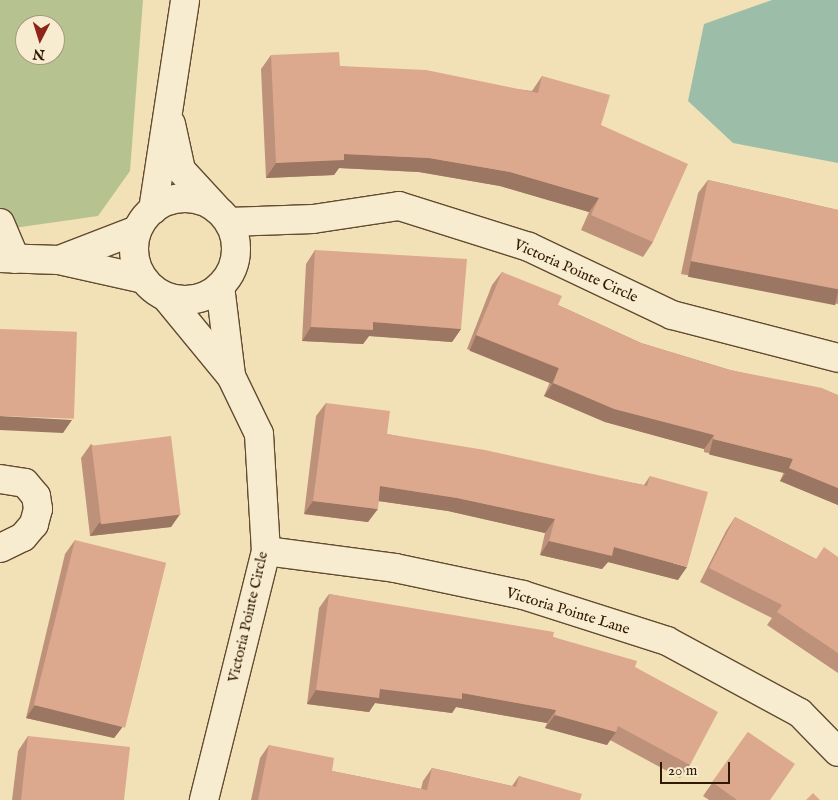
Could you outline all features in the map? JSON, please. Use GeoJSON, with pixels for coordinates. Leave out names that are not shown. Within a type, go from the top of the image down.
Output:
{"type":"FeatureCollection","features":[{"type":"Feature","properties":{"kind":"street"},"geometry":{"type":"LineString","coordinates":[[143,279],[134,256],[145,220],[185,0]]}},
{"type":"Feature","properties":{"kind":"street"},"geometry":{"type":"LineString","coordinates":[[0,223],[7,258],[59,260],[143,279],[166,297],[202,297],[220,286],[236,256],[223,215],[182,170],[166,100]]}},
{"type":"Feature","properties":{"kind":"street"},"geometry":{"type":"LineString","coordinates":[[59,260],[145,220],[175,199],[198,200],[223,215]]}},
{"type":"Feature","properties":{"kind":"street","name":"Victoria Pointe Circle"},"geometry":{"type":"LineString","coordinates":[[223,215],[313,219],[399,206],[530,247],[672,315],[838,358]]}},
{"type":"Feature","properties":{"kind":"street","name":"Victoria Pointe Circle"},"geometry":{"type":"LineString","coordinates":[[236,256],[256,240],[313,219]]}},
{"type":"Feature","properties":{"kind":"street","name":"Victoria Pointe Circle"},"geometry":{"type":"LineString","coordinates":[[220,286],[231,376]]}},
{"type":"Feature","properties":{"kind":"street","name":"Victoria Pointe Circle"},"geometry":{"type":"LineString","coordinates":[[166,297],[231,376],[258,434],[266,551],[204,800]]}},
{"type":"Feature","properties":{"kind":"street"},"geometry":{"type":"LineString","coordinates":[[0,479],[25,483],[36,496],[38,509],[34,524],[23,537],[0,548]]}},
{"type":"Feature","properties":{"kind":"street","name":"Victoria Pointe Lane"},"geometry":{"type":"LineString","coordinates":[[266,551],[395,568],[524,595],[667,641],[800,713],[838,752]]}},
{"type":"Feature","properties":{"kind":"shaded area"},"geometry":{"type":"Polygon","coordinates":[[[0,0],[143,0],[130,171],[98,216],[0,230],[0,0]]]}},
{"type":"Feature","properties":{"kind":"shaded area"},"geometry":{"type":"Polygon","coordinates":[[[772,0],[838,0],[838,163],[733,143],[688,101],[704,24],[772,0]]]}},
{"type":"Feature","properties":{"kind":"building"},"geometry":{"type":"Polygon","coordinates":[[[339,52],[340,66],[426,70],[538,93],[542,76],[610,95],[601,125],[688,164],[653,242],[591,215],[599,198],[510,172],[429,158],[344,154],[344,160],[276,163],[271,55],[339,52]]]}},
{"type":"Feature","properties":{"kind":"building"},"geometry":{"type":"Polygon","coordinates":[[[708,180],[838,210],[838,289],[691,261],[708,180]]]}},
{"type":"Feature","properties":{"kind":"building"},"geometry":{"type":"Polygon","coordinates":[[[315,250],[467,259],[461,329],[373,322],[373,330],[311,327],[315,250]]]}},
{"type":"Feature","properties":{"kind":"building"},"geometry":{"type":"Polygon","coordinates":[[[502,272],[562,296],[558,305],[641,343],[730,370],[822,388],[838,395],[838,488],[789,468],[793,459],[713,439],[714,435],[614,409],[553,383],[559,368],[476,335],[502,272]]]}},
{"type":"Feature","properties":{"kind":"building"},"geometry":{"type":"Polygon","coordinates":[[[0,329],[77,332],[74,419],[0,416],[0,329]]]}},
{"type":"Feature","properties":{"kind":"building"},"geometry":{"type":"Polygon","coordinates":[[[326,403],[390,411],[387,434],[485,450],[647,486],[650,476],[708,492],[687,567],[614,547],[612,556],[549,541],[555,519],[457,498],[380,486],[378,509],[313,501],[326,403]]]}},
{"type":"Feature","properties":{"kind":"building"},"geometry":{"type":"Polygon","coordinates":[[[171,436],[181,514],[101,524],[92,446],[171,436]]]}},
{"type":"Feature","properties":{"kind":"building"},"geometry":{"type":"Polygon","coordinates":[[[735,517],[816,559],[824,547],[838,557],[838,653],[777,612],[782,605],[709,568],[735,517]]]}},
{"type":"Feature","properties":{"kind":"building"},"geometry":{"type":"Polygon","coordinates":[[[75,540],[166,563],[125,728],[34,705],[75,540]]]}},
{"type":"Feature","properties":{"kind":"building"},"geometry":{"type":"Polygon","coordinates":[[[329,594],[554,632],[553,637],[637,661],[635,667],[718,712],[690,765],[618,726],[616,732],[555,715],[556,710],[462,693],[462,699],[380,689],[379,698],[316,690],[329,594]]]}},
{"type":"Feature","properties":{"kind":"building"},"geometry":{"type":"Polygon","coordinates":[[[748,732],[795,764],[770,800],[737,800],[712,782],[748,732]]]}},
{"type":"Feature","properties":{"kind":"building"},"geometry":{"type":"Polygon","coordinates":[[[28,736],[130,747],[124,800],[21,800],[28,736]]]}},
{"type":"Feature","properties":{"kind":"building"},"geometry":{"type":"Polygon","coordinates":[[[269,745],[334,758],[332,771],[427,790],[432,768],[516,787],[519,776],[582,794],[580,800],[258,800],[269,745]]]}},
{"type":"Feature","properties":{"kind":"building"},"geometry":{"type":"Polygon","coordinates":[[[813,793],[820,800],[806,800],[813,793]]]}}]}
